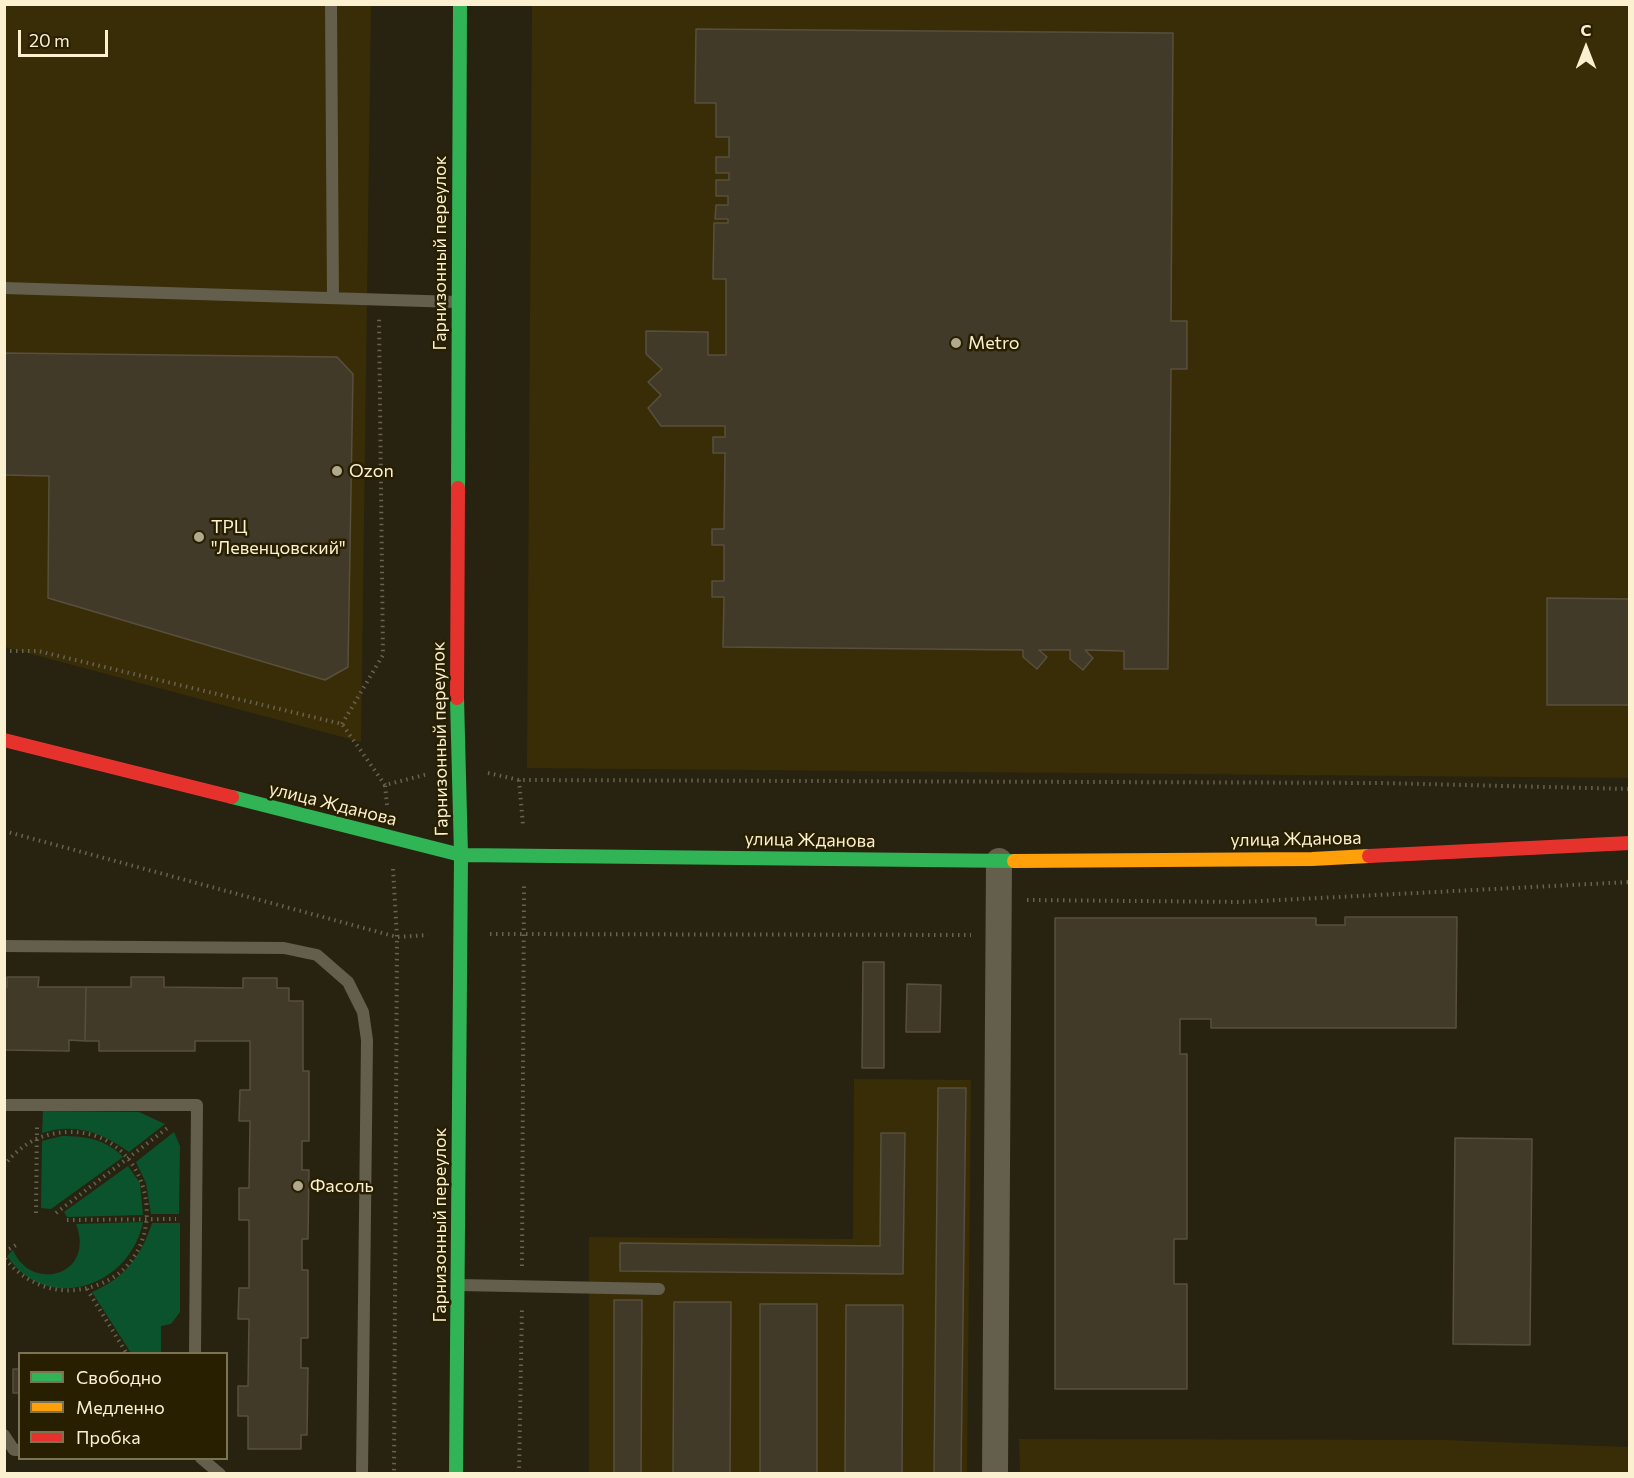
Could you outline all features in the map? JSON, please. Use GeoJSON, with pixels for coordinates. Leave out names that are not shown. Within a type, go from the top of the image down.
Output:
{"type":"FeatureCollection","features":[{"type":"Feature","properties":{"kind":"street","name":"Гарнизонный переулок"},"geometry":{"type":"LineString","coordinates":[[456,1473],[461,855],[457,767],[457,302],[460,4]]}},
{"type":"Feature","properties":{"kind":"street","name":"улица Жданова"},"geometry":{"type":"LineString","coordinates":[[4,740],[461,855],[999,861],[1312,859],[1629,843]]}},
{"type":"Feature","properties":{"kind":"street"},"geometry":{"type":"LineString","coordinates":[[994,1473],[999,861]]}},
{"type":"Feature","properties":{"kind":"lane"},"geometry":{"type":"LineString","coordinates":[[331,4],[333,298]]}},
{"type":"Feature","properties":{"kind":"lane"},"geometry":{"type":"LineString","coordinates":[[4,288],[457,302]]}},
{"type":"Feature","properties":{"kind":"lane"},"geometry":{"type":"LineString","coordinates":[[4,946],[284,948],[317,955],[348,982],[363,1012],[367,1040],[362,1473]]}},
{"type":"Feature","properties":{"kind":"lane"},"geometry":{"type":"LineString","coordinates":[[4,1105],[197,1105],[195,1352]]}},
{"type":"Feature","properties":{"kind":"lane"},"geometry":{"type":"LineString","coordinates":[[457,1285],[659,1288]]}},
{"type":"Feature","properties":{"kind":"lane"},"geometry":{"type":"LineString","coordinates":[[4,1436],[14,1450],[18,1450]]}},
{"type":"Feature","properties":{"kind":"lane"},"geometry":{"type":"LineString","coordinates":[[204,1460],[220,1473]]}},
{"type":"Feature","properties":{"kind":"path"},"geometry":{"type":"LineString","coordinates":[[342,724],[383,655],[379,300]]}},
{"type":"Feature","properties":{"kind":"path"},"geometry":{"type":"LineString","coordinates":[[4,651],[38,651],[342,724],[385,785],[391,838],[397,937],[394,1473]]}},
{"type":"Feature","properties":{"kind":"path"},"geometry":{"type":"LineString","coordinates":[[385,785],[457,767],[519,780],[1382,783],[1629,789]]}},
{"type":"Feature","properties":{"kind":"path"},"geometry":{"type":"LineString","coordinates":[[519,780],[525,854],[522,934],[522,1285],[519,1473]]}},
{"type":"Feature","properties":{"kind":"path"},"geometry":{"type":"LineString","coordinates":[[4,831],[397,937],[460,934],[970,935],[998,932],[1024,909],[1036,882],[1056,859]]}},
{"type":"Feature","properties":{"kind":"path"},"geometry":{"type":"LineString","coordinates":[[1027,900],[1241,902],[1629,882]]}},
{"type":"Feature","properties":{"kind":"path"},"geometry":{"type":"LineString","coordinates":[[36,1213],[38,1105]]}},
{"type":"Feature","properties":{"kind":"path"},"geometry":{"type":"LineString","coordinates":[[56,1213],[197,1105]]}},
{"type":"Feature","properties":{"kind":"path"},"geometry":{"type":"LineString","coordinates":[[4,1166],[18,1151],[37,1139],[61,1133],[85,1134],[106,1142],[128,1159],[145,1189],[148,1219],[145,1234],[132,1260],[111,1279],[87,1288],[69,1291],[39,1285],[16,1270],[4,1257]]}},
{"type":"Feature","properties":{"kind":"path"},"geometry":{"type":"LineString","coordinates":[[67,1220],[195,1219]]}},
{"type":"Feature","properties":{"kind":"path"},"geometry":{"type":"LineString","coordinates":[[4,1252],[16,1245]]}},
{"type":"Feature","properties":{"kind":"path"},"geometry":{"type":"LineString","coordinates":[[87,1288],[126,1352]]}},
{"type":"Feature","properties":{"kind":"shaded area"},"geometry":{"type":"Polygon","coordinates":[[[4,5],[371,5],[361,742],[5,647],[4,5]]]}},
{"type":"Feature","properties":{"kind":"shaded area"},"geometry":{"type":"Polygon","coordinates":[[[532,5],[1629,5],[1629,778],[527,768],[532,5]]]}},
{"type":"Feature","properties":{"kind":"shaded area"},"geometry":{"type":"Polygon","coordinates":[[[854,1079],[971,1080],[967,1473],[589,1474],[589,1237],[853,1239],[854,1079]]]}},
{"type":"Feature","properties":{"kind":"shaded area"},"geometry":{"type":"Polygon","coordinates":[[[1019,1439],[1443,1440],[1629,1447],[1629,1473],[1020,1473],[1019,1439]]]}},
{"type":"Feature","properties":{"kind":"green space"},"geometry":{"type":"Polygon","coordinates":[[[43,1111],[139,1112],[165,1124],[129,1152],[109,1139],[88,1131],[66,1129],[42,1133],[43,1111]]]}},
{"type":"Feature","properties":{"kind":"green space"},"geometry":{"type":"Polygon","coordinates":[[[174,1132],[180,1146],[179,1214],[151,1214],[146,1183],[136,1162],[174,1132]]]}},
{"type":"Feature","properties":{"kind":"green space"},"geometry":{"type":"Polygon","coordinates":[[[62,1136],[102,1142],[123,1157],[51,1209],[41,1208],[42,1141],[62,1136]]]}},
{"type":"Feature","properties":{"kind":"green space"},"geometry":{"type":"Polygon","coordinates":[[[128,1166],[140,1183],[143,1215],[67,1217],[64,1212],[128,1166]]]}},
{"type":"Feature","properties":{"kind":"green space"},"geometry":{"type":"Polygon","coordinates":[[[143,1222],[135,1245],[122,1263],[105,1277],[85,1285],[64,1288],[43,1285],[24,1274],[7,1256],[13,1250],[22,1263],[33,1271],[46,1274],[59,1273],[70,1266],[77,1256],[80,1242],[76,1224],[143,1222]]]}},
{"type":"Feature","properties":{"kind":"green space"},"geometry":{"type":"Polygon","coordinates":[[[152,1223],[180,1223],[180,1312],[171,1324],[161,1326],[161,1352],[130,1352],[92,1292],[113,1280],[130,1265],[148,1235],[152,1223]]]}},
{"type":"Feature","properties":{"kind":"building","name":"Metro"},"geometry":{"type":"Polygon","coordinates":[[[696,29],[1173,33],[1171,321],[1187,321],[1187,369],[1171,369],[1168,669],[1124,669],[1124,651],[1085,650],[1093,658],[1083,670],[1070,659],[1070,650],[1039,650],[1047,657],[1037,669],[1023,657],[1023,650],[723,647],[724,597],[712,597],[712,581],[724,581],[724,545],[712,545],[712,529],[724,529],[725,453],[713,453],[713,437],[725,437],[725,426],[661,426],[648,408],[661,395],[648,382],[662,369],[646,354],[646,331],[708,332],[708,355],[726,355],[726,279],[713,279],[714,223],[728,223],[728,219],[715,219],[716,205],[728,205],[728,196],[716,196],[716,180],[729,180],[729,173],[716,173],[716,157],[729,157],[729,137],[716,137],[716,103],[695,103],[696,29]]]}},
{"type":"Feature","properties":{"kind":"building","name":"ТРЦ \"Левенцовский\""},"geometry":{"type":"Polygon","coordinates":[[[4,353],[337,357],[353,374],[348,667],[325,680],[48,598],[49,476],[4,475],[4,353]]]}},
{"type":"Feature","properties":{"kind":"building"},"geometry":{"type":"Polygon","coordinates":[[[1547,598],[1630,599],[1630,705],[1547,705],[1547,598]]]}},
{"type":"Feature","properties":{"kind":"building"},"geometry":{"type":"Polygon","coordinates":[[[1345,917],[1457,917],[1456,1028],[1211,1028],[1211,1019],[1180,1019],[1180,1054],[1187,1054],[1187,1239],[1174,1239],[1174,1284],[1187,1284],[1187,1389],[1055,1389],[1055,918],[1316,918],[1316,925],[1345,925],[1345,917]]]}},
{"type":"Feature","properties":{"kind":"building"},"geometry":{"type":"Polygon","coordinates":[[[863,962],[884,962],[884,1068],[862,1068],[863,962]]]}},
{"type":"Feature","properties":{"kind":"building"},"geometry":{"type":"Polygon","coordinates":[[[7,977],[39,977],[38,987],[86,987],[85,1041],[69,1040],[69,1051],[4,1050],[4,987],[7,987],[7,977]]]}},
{"type":"Feature","properties":{"kind":"building"},"geometry":{"type":"Polygon","coordinates":[[[131,977],[164,977],[164,987],[243,988],[243,978],[277,978],[277,988],[289,988],[289,1001],[303,1001],[303,1071],[309,1071],[309,1141],[302,1141],[302,1170],[309,1170],[308,1239],[302,1239],[302,1270],[308,1270],[308,1338],[301,1338],[301,1368],[308,1368],[307,1435],[301,1435],[301,1449],[248,1449],[248,1416],[238,1416],[238,1386],[248,1386],[249,1319],[238,1319],[239,1288],[249,1288],[249,1220],[239,1220],[239,1188],[249,1188],[250,1121],[239,1121],[240,1090],[250,1090],[250,1041],[195,1041],[195,1051],[99,1051],[99,1041],[85,1041],[86,987],[131,987],[131,977]]]}},
{"type":"Feature","properties":{"kind":"building"},"geometry":{"type":"Polygon","coordinates":[[[907,984],[941,985],[940,1032],[906,1032],[907,984]]]}},
{"type":"Feature","properties":{"kind":"building"},"geometry":{"type":"Polygon","coordinates":[[[938,1088],[966,1088],[961,1474],[934,1474],[938,1088]]]}},
{"type":"Feature","properties":{"kind":"building"},"geometry":{"type":"Polygon","coordinates":[[[881,1133],[905,1133],[903,1274],[620,1271],[620,1243],[880,1246],[881,1133]]]}},
{"type":"Feature","properties":{"kind":"building"},"geometry":{"type":"Polygon","coordinates":[[[1455,1138],[1532,1139],[1530,1345],[1453,1344],[1455,1138]]]}},
{"type":"Feature","properties":{"kind":"building"},"geometry":{"type":"Polygon","coordinates":[[[614,1300],[642,1300],[641,1474],[614,1474],[614,1300]]]}},
{"type":"Feature","properties":{"kind":"building"},"geometry":{"type":"Polygon","coordinates":[[[674,1302],[731,1302],[730,1474],[673,1474],[674,1302]]]}},
{"type":"Feature","properties":{"kind":"building"},"geometry":{"type":"Polygon","coordinates":[[[760,1304],[817,1304],[817,1474],[760,1474],[760,1304]]]}},
{"type":"Feature","properties":{"kind":"building"},"geometry":{"type":"Polygon","coordinates":[[[846,1305],[903,1305],[902,1474],[845,1474],[846,1305]]]}},
{"type":"Feature","properties":{"kind":"building"},"geometry":{"type":"Polygon","coordinates":[[[13,1369],[18,1369],[18,1393],[13,1393],[13,1369]]]}},
{"type":"Feature","properties":{"kind":"traffic: fast"},"geometry":{"type":"LineString","coordinates":[[458,488],[460,4]]}},
{"type":"Feature","properties":{"kind":"traffic: fast"},"geometry":{"type":"LineString","coordinates":[[456,1474],[461,855],[457,698]]}},
{"type":"Feature","properties":{"kind":"traffic: fast"},"geometry":{"type":"LineString","coordinates":[[232,797],[461,855],[1014,861]]}},
{"type":"Feature","properties":{"kind":"traffic: slow"},"geometry":{"type":"LineString","coordinates":[[1014,861],[1312,859],[1369,856]]}},
{"type":"Feature","properties":{"kind":"traffic: jam"},"geometry":{"type":"LineString","coordinates":[[457,698],[458,488]]}},
{"type":"Feature","properties":{"kind":"traffic: jam"},"geometry":{"type":"LineString","coordinates":[[4,740],[232,797]]}},
{"type":"Feature","properties":{"kind":"traffic: jam"},"geometry":{"type":"LineString","coordinates":[[1369,856],[1630,843]]}},
{"type":"Feature","properties":{"kind":"place","name":"Metro"},"geometry":{"type":"Point","coordinates":[956,343]}},
{"type":"Feature","properties":{"kind":"place","name":"Ozon"},"geometry":{"type":"Point","coordinates":[337,471]}},
{"type":"Feature","properties":{"kind":"place","name":"ТРЦ \"Левенцовский\""},"geometry":{"type":"Point","coordinates":[199,537]}},
{"type":"Feature","properties":{"kind":"place","name":"Фасоль"},"geometry":{"type":"Point","coordinates":[298,1186]}}]}
